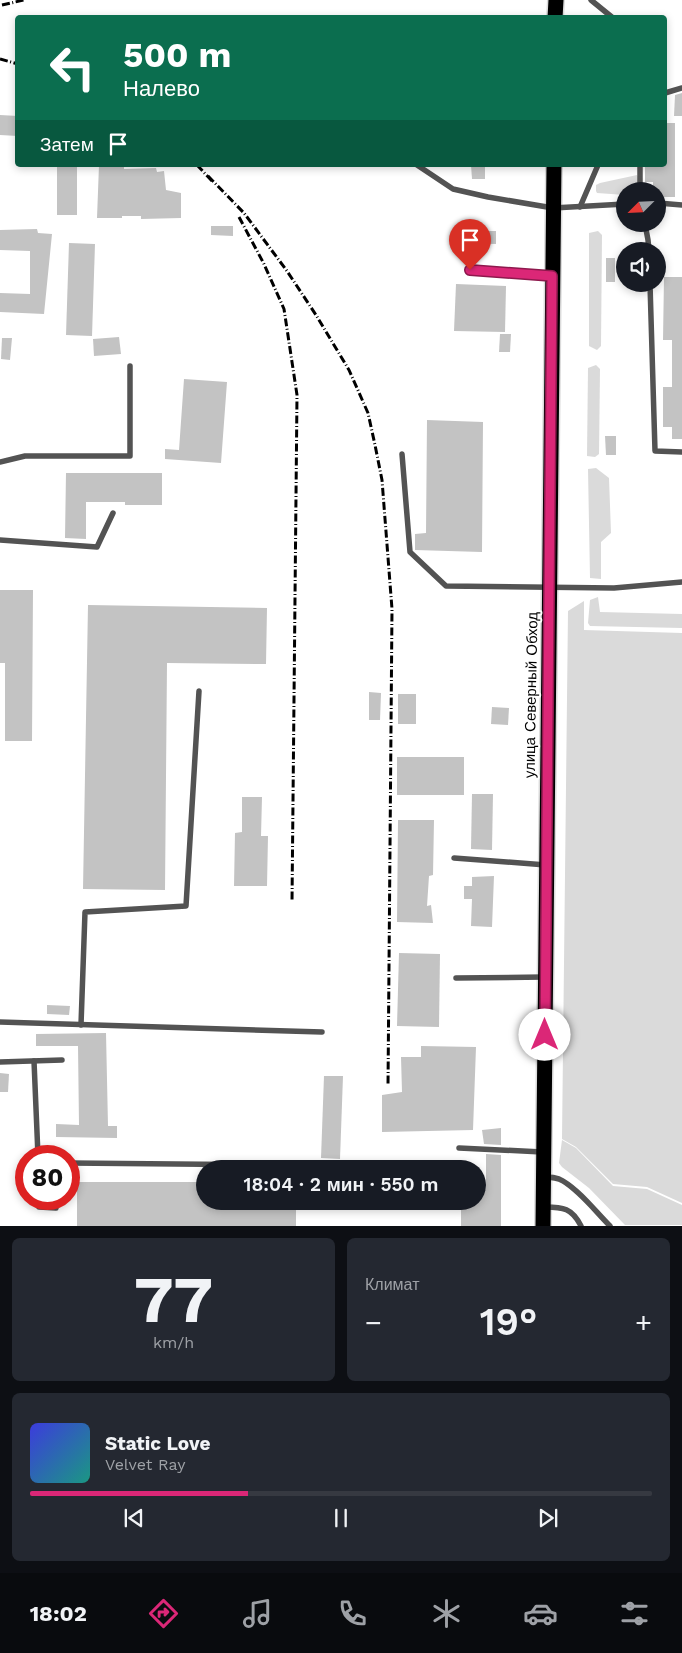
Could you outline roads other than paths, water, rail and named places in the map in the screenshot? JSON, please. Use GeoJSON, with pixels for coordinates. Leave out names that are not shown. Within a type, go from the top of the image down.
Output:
{"type":"FeatureCollection","features":[{"type":"Feature","properties":{"kind":"highway"},"geometry":{"type":"LineString","coordinates":[[556,0],[556,15]]}},
{"type":"Feature","properties":{"kind":"highway","name":"улица Северный Обход"},"geometry":{"type":"LineString","coordinates":[[543,1226],[554,167]]}},
{"type":"Feature","properties":{"kind":"lane"},"geometry":{"type":"LineString","coordinates":[[591,0],[608,15]]}},
{"type":"Feature","properties":{"kind":"lane"},"geometry":{"type":"LineString","coordinates":[[667,92],[682,88]]}},
{"type":"Feature","properties":{"kind":"lane"},"geometry":{"type":"LineString","coordinates":[[420,167],[453,189],[488,198],[553,208],[616,205]]}},
{"type":"Feature","properties":{"kind":"lane"},"geometry":{"type":"LineString","coordinates":[[580,207],[597,167]]}},
{"type":"Feature","properties":{"kind":"lane"},"geometry":{"type":"LineString","coordinates":[[640,167],[640,182]]}},
{"type":"Feature","properties":{"kind":"lane"},"geometry":{"type":"LineString","coordinates":[[666,204],[682,205]]}},
{"type":"Feature","properties":{"kind":"lane"},"geometry":{"type":"LineString","coordinates":[[470,270],[552,276]]}},
{"type":"Feature","properties":{"kind":"lane"},"geometry":{"type":"LineString","coordinates":[[650,292],[655,451],[682,452]]}},
{"type":"Feature","properties":{"kind":"lane"},"geometry":{"type":"LineString","coordinates":[[0,462],[25,456],[130,456],[130,366]]}},
{"type":"Feature","properties":{"kind":"lane"},"geometry":{"type":"LineString","coordinates":[[402,454],[410,552],[446,586],[614,588],[682,582]]}},
{"type":"Feature","properties":{"kind":"lane"},"geometry":{"type":"LineString","coordinates":[[0,540],[97,547],[113,513]]}},
{"type":"Feature","properties":{"kind":"lane"},"geometry":{"type":"LineString","coordinates":[[81,1025],[85,912],[186,906],[199,691]]}},
{"type":"Feature","properties":{"kind":"lane"},"geometry":{"type":"LineString","coordinates":[[454,858],[546,865]]}},
{"type":"Feature","properties":{"kind":"lane"},"geometry":{"type":"LineString","coordinates":[[456,978],[545,976]]}},
{"type":"Feature","properties":{"kind":"lane"},"geometry":{"type":"LineString","coordinates":[[0,1022],[322,1032]]}},
{"type":"Feature","properties":{"kind":"lane"},"geometry":{"type":"LineString","coordinates":[[34,1060],[38,1145]]}},
{"type":"Feature","properties":{"kind":"lane"},"geometry":{"type":"LineString","coordinates":[[0,1062],[62,1060]]}},
{"type":"Feature","properties":{"kind":"lane"},"geometry":{"type":"LineString","coordinates":[[459,1148],[544,1152]]}},
{"type":"Feature","properties":{"kind":"lane"},"geometry":{"type":"LineString","coordinates":[[80,1162],[196,1164]]}},
{"type":"Feature","properties":{"kind":"lane"},"geometry":{"type":"LineString","coordinates":[[543,1177],[553,1177],[562,1180],[581,1196],[610,1226]]}},
{"type":"Feature","properties":{"kind":"lane"},"geometry":{"type":"LineString","coordinates":[[543,1208],[560,1207],[572,1212],[581,1226]]}},
{"type":"Feature","properties":{"kind":"railway"},"geometry":{"type":"LineString","coordinates":[[2,5],[24,0]]}},
{"type":"Feature","properties":{"kind":"railway"},"geometry":{"type":"LineString","coordinates":[[0,59],[15,63]]}},
{"type":"Feature","properties":{"kind":"railway"},"geometry":{"type":"LineString","coordinates":[[199,167],[212,181]]}},
{"type":"Feature","properties":{"kind":"railway"},"geometry":{"type":"LineString","coordinates":[[208,176],[244,213],[287,271],[349,370],[368,413],[382,480],[392,609],[388,1086]]}},
{"type":"Feature","properties":{"kind":"railway"},"geometry":{"type":"LineString","coordinates":[[239,217],[264,264],[284,309],[297,395],[292,902]]}}]}
